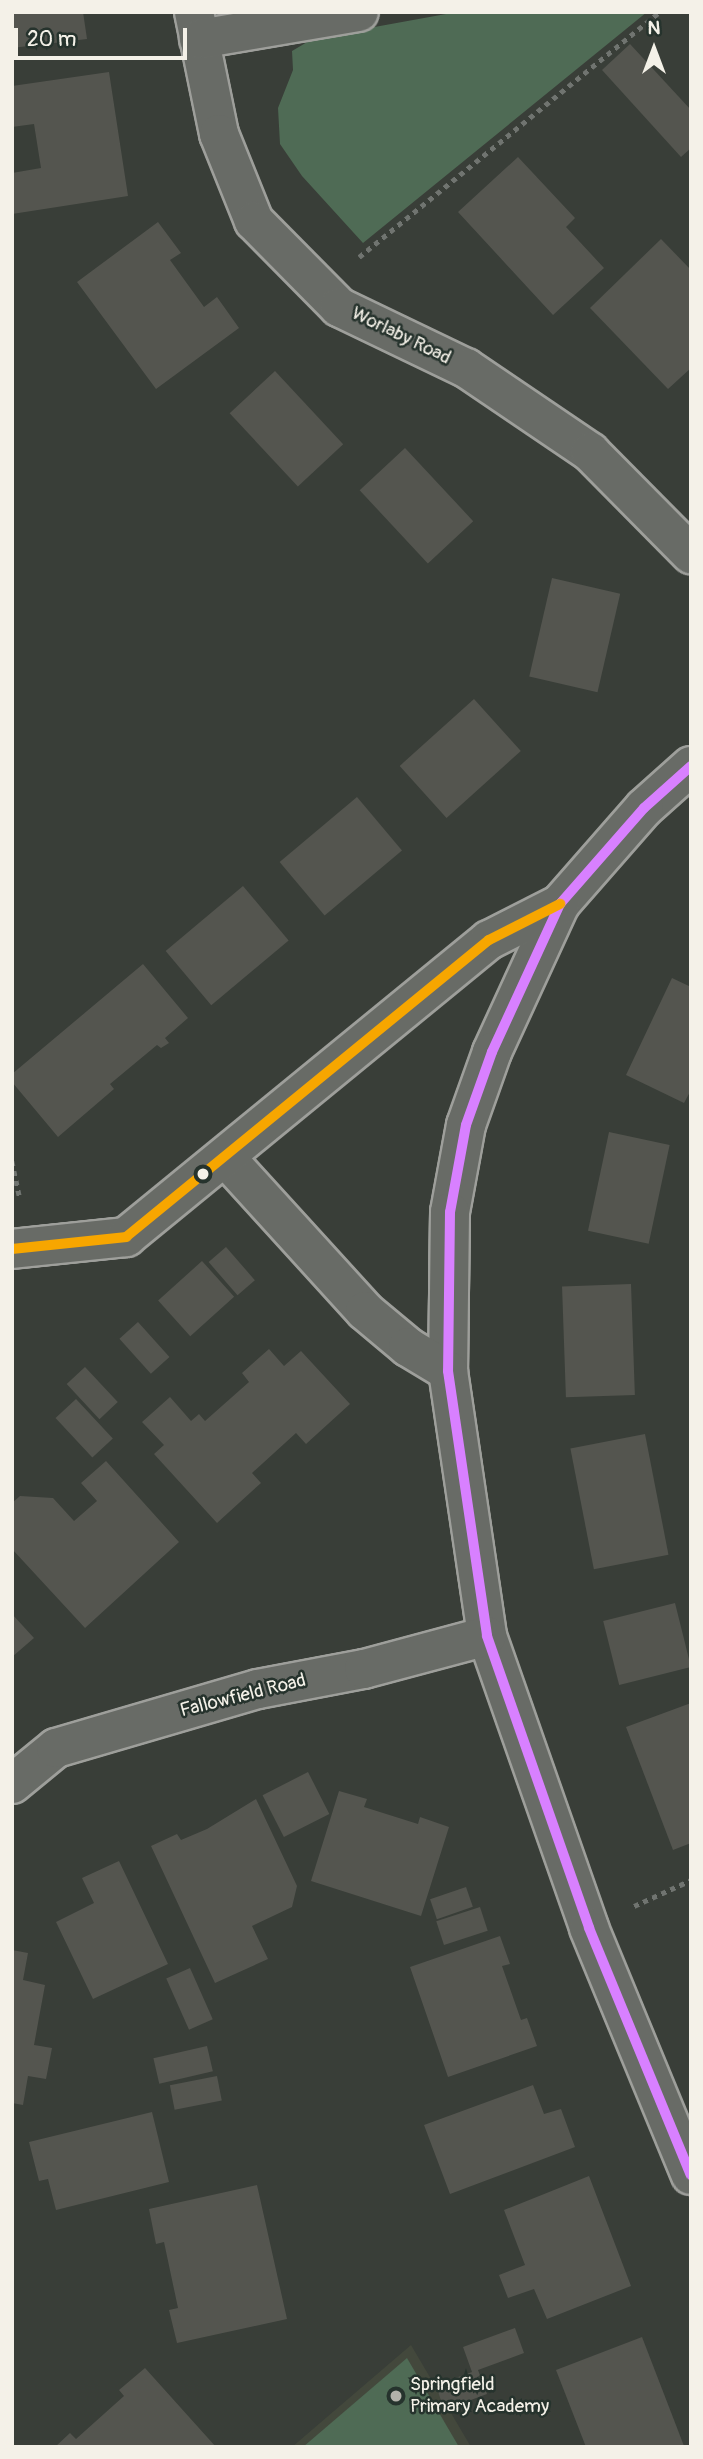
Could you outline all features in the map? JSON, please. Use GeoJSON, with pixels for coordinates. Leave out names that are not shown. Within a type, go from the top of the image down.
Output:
{"type":"FeatureCollection","features":[{"type":"Feature","properties":{"kind":"street"},"geometry":{"type":"LineString","coordinates":[[197,25],[359,12]]}},
{"type":"Feature","properties":{"kind":"street","name":"Worlaby Road"},"geometry":{"type":"LineString","coordinates":[[197,25],[219,134],[254,221],[340,307],[466,368],[590,452],[691,554]]}},
{"type":"Feature","properties":{"kind":"street"},"geometry":{"type":"LineString","coordinates":[[691,766],[644,808],[560,904],[492,1052],[466,1125],[450,1212],[448,1371],[487,1636],[589,1928],[691,2175]]}},
{"type":"Feature","properties":{"kind":"street"},"geometry":{"type":"LineString","coordinates":[[12,1249],[126,1237],[489,940],[560,904]]}},
{"type":"Feature","properties":{"kind":"street"},"geometry":{"type":"LineString","coordinates":[[225,1157],[365,1311],[408,1347],[448,1371]]}},
{"type":"Feature","properties":{"kind":"street","name":"Fallowfield Road"},"geometry":{"type":"LineString","coordinates":[[12,1784],[56,1748],[258,1689],[364,1669],[487,1636]]}},
{"type":"Feature","properties":{"kind":"path"},"geometry":{"type":"LineString","coordinates":[[350,264],[659,12]]}},
{"type":"Feature","properties":{"kind":"path"},"geometry":{"type":"LineString","coordinates":[[589,1928],[691,1880]]}},
{"type":"Feature","properties":{"kind":"shaded area","name":"Springfield Primary Academy"},"geometry":{"type":"Polygon","coordinates":[[[411,2345],[471,2447],[292,2447],[411,2345]]]}},
{"type":"Feature","properties":{"kind":"green space"},"geometry":{"type":"Polygon","coordinates":[[[457,12],[647,12],[363,243],[302,176],[280,144],[278,108],[293,70],[292,51],[314,38],[457,12]]]}},
{"type":"Feature","properties":{"kind":"green space","name":"Springfield Primary Academy"},"geometry":{"type":"Polygon","coordinates":[[[407,2358],[459,2447],[303,2447],[407,2358]]]}},
{"type":"Feature","properties":{"kind":"building"},"geometry":{"type":"Polygon","coordinates":[[[12,12],[83,12],[87,39],[12,48],[12,12]]]}},
{"type":"Feature","properties":{"kind":"building"},"geometry":{"type":"Polygon","coordinates":[[[630,44],[691,110],[691,148],[681,157],[602,70],[630,44]]]}},
{"type":"Feature","properties":{"kind":"building"},"geometry":{"type":"Polygon","coordinates":[[[109,72],[128,196],[12,214],[12,173],[41,168],[34,124],[12,127],[12,86],[109,72]]]}},
{"type":"Feature","properties":{"kind":"building"},"geometry":{"type":"Polygon","coordinates":[[[518,157],[575,218],[566,227],[604,268],[553,315],[458,212],[518,157]]]}},
{"type":"Feature","properties":{"kind":"building"},"geometry":{"type":"Polygon","coordinates":[[[158,222],[181,253],[170,260],[204,307],[217,297],[239,328],[156,389],[77,282],[158,222]]]}},
{"type":"Feature","properties":{"kind":"building"},"geometry":{"type":"Polygon","coordinates":[[[661,239],[691,270],[691,368],[668,389],[590,308],[661,239]]]}},
{"type":"Feature","properties":{"kind":"building"},"geometry":{"type":"Polygon","coordinates":[[[275,371],[343,444],[298,486],[230,413],[275,371]]]}},
{"type":"Feature","properties":{"kind":"building"},"geometry":{"type":"Polygon","coordinates":[[[405,448],[473,521],[428,563],[360,490],[405,448]]]}},
{"type":"Feature","properties":{"kind":"building"},"geometry":{"type":"Polygon","coordinates":[[[552,578],[620,594],[597,692],[529,676],[552,578]]]}},
{"type":"Feature","properties":{"kind":"building"},"geometry":{"type":"Polygon","coordinates":[[[474,699],[521,751],[447,818],[400,766],[474,699]]]}},
{"type":"Feature","properties":{"kind":"building"},"geometry":{"type":"Polygon","coordinates":[[[357,797],[402,851],[325,916],[280,862],[357,797]]]}},
{"type":"Feature","properties":{"kind":"building"},"geometry":{"type":"Polygon","coordinates":[[[243,886],[289,940],[211,1005],[166,951],[243,886]]]}},
{"type":"Feature","properties":{"kind":"building"},"geometry":{"type":"Polygon","coordinates":[[[143,964],[188,1018],[165,1038],[169,1043],[161,1048],[157,1045],[110,1084],[114,1089],[58,1137],[12,1082],[12,1074],[143,964]]]}},
{"type":"Feature","properties":{"kind":"building"},"geometry":{"type":"Polygon","coordinates":[[[672,978],[691,987],[691,1090],[684,1103],[626,1075],[672,978]]]}},
{"type":"Feature","properties":{"kind":"building"},"geometry":{"type":"Polygon","coordinates":[[[609,1132],[670,1145],[649,1244],[588,1231],[609,1132]]]}},
{"type":"Feature","properties":{"kind":"building"},"geometry":{"type":"Polygon","coordinates":[[[226,1247],[255,1280],[238,1295],[209,1262],[226,1247]]]}},
{"type":"Feature","properties":{"kind":"building"},"geometry":{"type":"Polygon","coordinates":[[[202,1261],[234,1297],[190,1336],[158,1300],[202,1261]]]}},
{"type":"Feature","properties":{"kind":"building"},"geometry":{"type":"Polygon","coordinates":[[[631,1284],[635,1395],[566,1397],[562,1286],[631,1284]]]}},
{"type":"Feature","properties":{"kind":"building"},"geometry":{"type":"Polygon","coordinates":[[[138,1322],[169,1357],[151,1374],[119,1339],[138,1322]]]}},
{"type":"Feature","properties":{"kind":"building"},"geometry":{"type":"Polygon","coordinates":[[[269,1349],[284,1366],[301,1351],[350,1404],[306,1444],[296,1433],[252,1473],[261,1483],[217,1523],[154,1454],[164,1445],[142,1422],[170,1397],[191,1421],[199,1414],[205,1421],[249,1382],[242,1373],[269,1349]]]}},
{"type":"Feature","properties":{"kind":"building"},"geometry":{"type":"Polygon","coordinates":[[[85,1367],[118,1402],[99,1419],[67,1384],[85,1367]]]}},
{"type":"Feature","properties":{"kind":"building"},"geometry":{"type":"Polygon","coordinates":[[[76,1399],[113,1438],[92,1458],[56,1418],[76,1399]]]}},
{"type":"Feature","properties":{"kind":"building"},"geometry":{"type":"Polygon","coordinates":[[[645,1434],[668,1555],[594,1569],[570,1449],[645,1434]]]}},
{"type":"Feature","properties":{"kind":"building"},"geometry":{"type":"Polygon","coordinates":[[[106,1461],[179,1542],[85,1628],[12,1549],[12,1503],[20,1496],[53,1498],[74,1521],[97,1501],[81,1483],[106,1461]]]}},
{"type":"Feature","properties":{"kind":"building"},"geometry":{"type":"Polygon","coordinates":[[[675,1603],[691,1667],[619,1685],[603,1621],[675,1603]]]}},
{"type":"Feature","properties":{"kind":"building"},"geometry":{"type":"Polygon","coordinates":[[[12,1614],[34,1638],[12,1657],[12,1614]]]}},
{"type":"Feature","properties":{"kind":"building"},"geometry":{"type":"Polygon","coordinates":[[[691,1703],[691,1843],[673,1850],[626,1727],[691,1703]]]}},
{"type":"Feature","properties":{"kind":"building"},"geometry":{"type":"Polygon","coordinates":[[[308,1772],[329,1814],[284,1837],[263,1795],[308,1772]]]}},
{"type":"Feature","properties":{"kind":"building"},"geometry":{"type":"Polygon","coordinates":[[[339,1791],[367,1799],[364,1807],[418,1824],[420,1817],[449,1827],[421,1916],[311,1881],[339,1791]]]}},
{"type":"Feature","properties":{"kind":"building"},"geometry":{"type":"Polygon","coordinates":[[[256,1799],[297,1886],[292,1907],[252,1926],[268,1959],[215,1983],[151,1846],[177,1834],[181,1840],[207,1829],[256,1799]]]}},
{"type":"Feature","properties":{"kind":"building"},"geometry":{"type":"Polygon","coordinates":[[[119,1861],[168,1964],[93,1999],[56,1922],[94,1903],[82,1878],[119,1861]]]}},
{"type":"Feature","properties":{"kind":"building"},"geometry":{"type":"Polygon","coordinates":[[[466,1887],[473,1907],[437,1919],[430,1899],[466,1887]]]}},
{"type":"Feature","properties":{"kind":"building"},"geometry":{"type":"Polygon","coordinates":[[[480,1907],[488,1931],[444,1945],[436,1921],[480,1907]]]}},
{"type":"Feature","properties":{"kind":"building"},"geometry":{"type":"Polygon","coordinates":[[[500,1936],[510,1964],[502,1966],[521,2020],[527,2018],[537,2046],[448,2077],[410,1967],[500,1936]]]}},
{"type":"Feature","properties":{"kind":"building"},"geometry":{"type":"Polygon","coordinates":[[[12,1950],[28,1953],[23,1980],[45,1985],[34,2045],[52,2048],[46,2079],[28,2076],[23,2105],[12,2103],[12,1950]]]}},
{"type":"Feature","properties":{"kind":"building"},"geometry":{"type":"Polygon","coordinates":[[[190,1968],[213,2019],[189,2030],[166,1979],[190,1968]]]}},
{"type":"Feature","properties":{"kind":"building"},"geometry":{"type":"Polygon","coordinates":[[[207,2046],[213,2071],[159,2084],[153,2058],[207,2046]]]}},
{"type":"Feature","properties":{"kind":"building"},"geometry":{"type":"Polygon","coordinates":[[[217,2076],[222,2101],[175,2110],[170,2085],[217,2076]]]}},
{"type":"Feature","properties":{"kind":"building"},"geometry":{"type":"Polygon","coordinates":[[[533,2085],[544,2114],[561,2109],[575,2147],[450,2194],[424,2125],[533,2085]]]}},
{"type":"Feature","properties":{"kind":"building"},"geometry":{"type":"Polygon","coordinates":[[[152,2112],[169,2182],[56,2210],[48,2179],[39,2181],[29,2142],[152,2112]]]}},
{"type":"Feature","properties":{"kind":"building"},"geometry":{"type":"Polygon","coordinates":[[[589,2176],[631,2286],[547,2319],[534,2289],[508,2298],[499,2275],[525,2265],[504,2210],[589,2176]]]}},
{"type":"Feature","properties":{"kind":"building"},"geometry":{"type":"Polygon","coordinates":[[[257,2185],[287,2319],[177,2343],[169,2310],[178,2308],[164,2242],[156,2244],[149,2209],[257,2185]]]}},
{"type":"Feature","properties":{"kind":"building"},"geometry":{"type":"Polygon","coordinates":[[[515,2328],[524,2353],[478,2370],[487,2394],[444,2410],[436,2385],[472,2372],[463,2347],[515,2328]]]}},
{"type":"Feature","properties":{"kind":"building"},"geometry":{"type":"Polygon","coordinates":[[[642,2337],[684,2446],[586,2447],[556,2370],[642,2337]]]}},
{"type":"Feature","properties":{"kind":"building"},"geometry":{"type":"Polygon","coordinates":[[[145,2368],[216,2447],[55,2447],[70,2433],[76,2439],[124,2396],[119,2390],[145,2368]]]}},
{"type":"Feature","properties":{"kind":"transit line"},"geometry":{"type":"LineString","coordinates":[[691,766],[644,808],[560,904],[492,1052],[466,1125],[450,1212],[448,1371],[487,1636],[589,1928],[691,2175]]}},
{"type":"Feature","properties":{"kind":"transit line"},"geometry":{"type":"LineString","coordinates":[[12,1249],[126,1237],[489,940],[560,904]]}},
{"type":"Feature","properties":{"kind":"place","name":"Springfield Primary Academy"},"geometry":{"type":"Point","coordinates":[396,2396]}}]}
